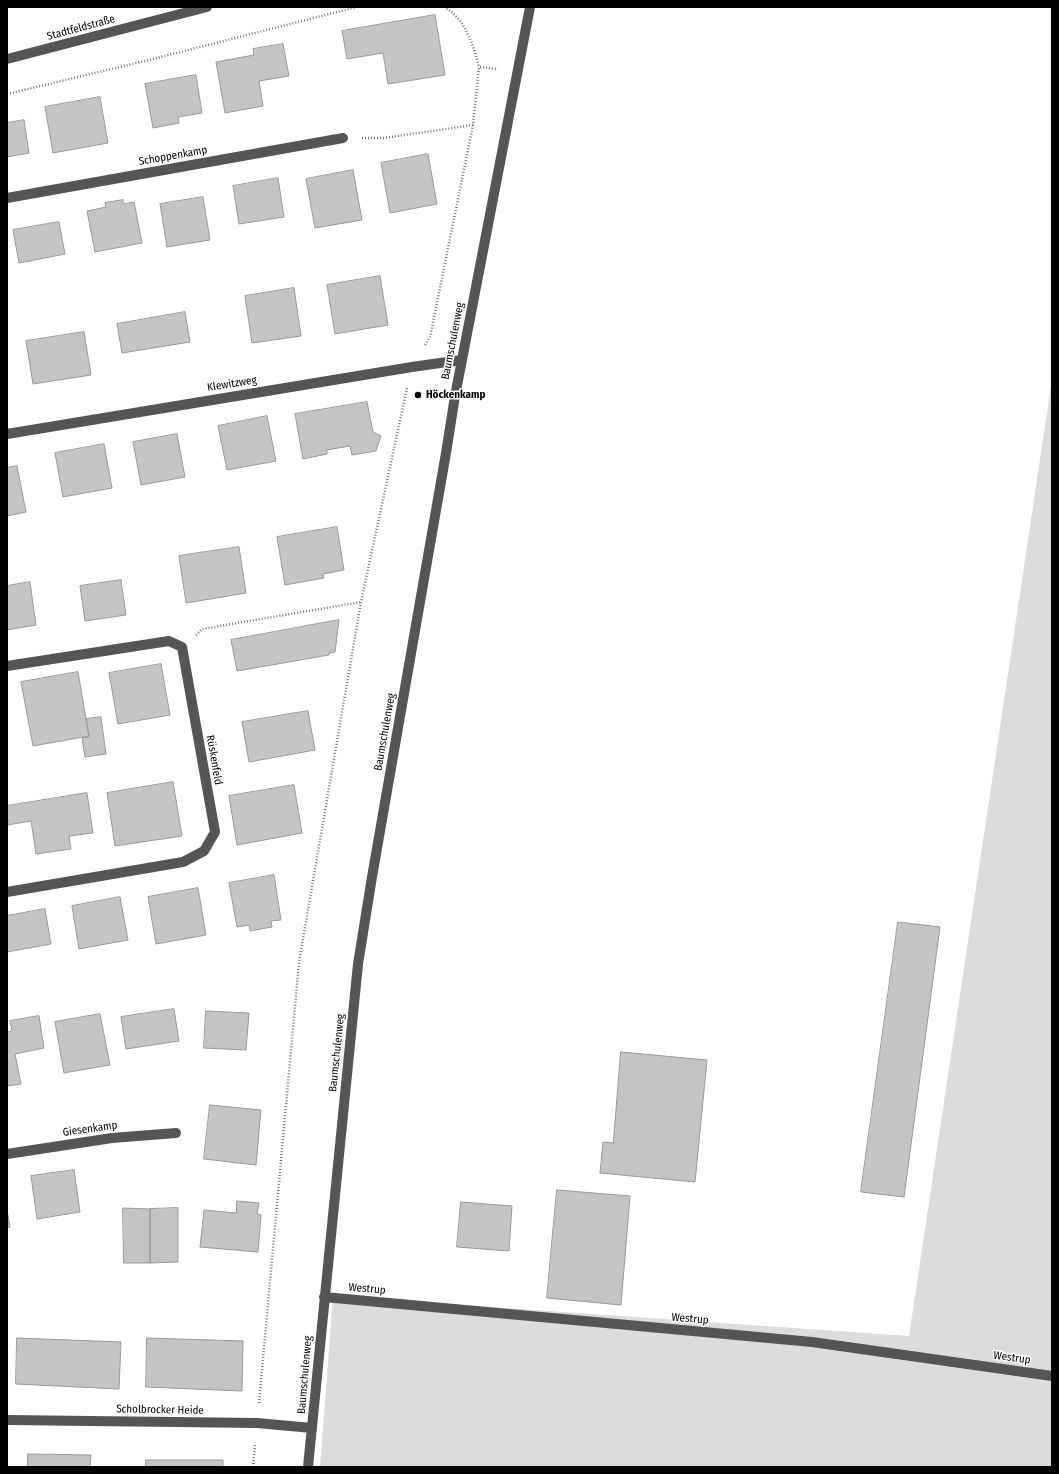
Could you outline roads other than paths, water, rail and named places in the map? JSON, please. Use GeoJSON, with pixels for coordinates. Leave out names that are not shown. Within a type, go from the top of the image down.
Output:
{"type":"FeatureCollection","features":[{"type":"Feature","properties":{"kind":"street","name":"Stadtfeldstraße"},"geometry":{"type":"LineString","coordinates":[[7,59],[207,7]]}},
{"type":"Feature","properties":{"kind":"street","name":"Baumschulenweg"},"geometry":{"type":"LineString","coordinates":[[308,1467],[358,964],[461,360],[530,7]]}},
{"type":"Feature","properties":{"kind":"street","name":"Schoppenkamp"},"geometry":{"type":"LineString","coordinates":[[7,198],[342,138]]}},
{"type":"Feature","properties":{"kind":"street","name":"Klewitzweg"},"geometry":{"type":"LineString","coordinates":[[7,434],[412,366],[461,360]]}},
{"type":"Feature","properties":{"kind":"street","name":"Rüskenfeld"},"geometry":{"type":"LineString","coordinates":[[7,666],[169,641],[182,647],[215,832],[204,851],[183,862],[7,892]]}},
{"type":"Feature","properties":{"kind":"street","name":"Giesenkamp"},"geometry":{"type":"LineString","coordinates":[[7,1154],[112,1138],[176,1133]]}},
{"type":"Feature","properties":{"kind":"street","name":"Westrup"},"geometry":{"type":"LineString","coordinates":[[324,1297],[812,1342],[1052,1376]]}},
{"type":"Feature","properties":{"kind":"street","name":"Scholbrocker Heide"},"geometry":{"type":"LineString","coordinates":[[7,1420],[257,1422],[312,1428]]}},
{"type":"Feature","properties":{"kind":"place","name":"Höckenkamp"},"geometry":{"type":"Point","coordinates":[418,395]}}]}
